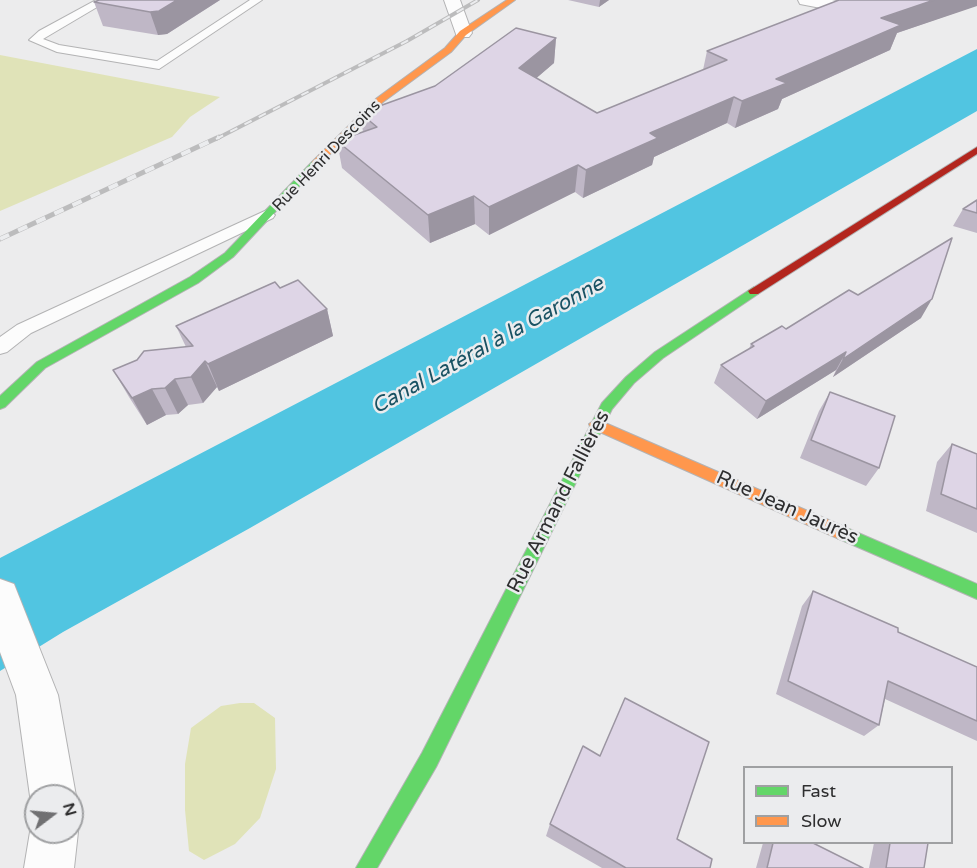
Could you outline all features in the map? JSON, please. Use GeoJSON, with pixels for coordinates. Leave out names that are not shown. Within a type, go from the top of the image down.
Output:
{"type":"FeatureCollection","features":[{"type":"Feature","properties":{"kind":"street"},"geometry":{"type":"LineString","coordinates":[[452,0],[462,33]]}},
{"type":"Feature","properties":{"kind":"street","name":"Rue Henri Descoins"},"geometry":{"type":"LineString","coordinates":[[0,404],[41,365],[194,280],[229,255],[270,214],[334,143],[380,100],[448,50],[462,33],[512,0]]}},
{"type":"Feature","properties":{"kind":"street"},"geometry":{"type":"LineString","coordinates":[[806,0],[840,7],[863,6],[884,0]]}},
{"type":"Feature","properties":{"kind":"street","name":"Rue Armand Fallières"},"geometry":{"type":"LineString","coordinates":[[366,868],[429,760],[607,406],[630,380],[659,355],[720,313],[977,150]]}},
{"type":"Feature","properties":{"kind":"street","name":"Rue Jean Jaurès"},"geometry":{"type":"LineString","coordinates":[[596,424],[977,592]]}},
{"type":"Feature","properties":{"kind":"street"},"geometry":{"type":"LineString","coordinates":[[0,597],[37,695],[51,784]]}},
{"type":"Feature","properties":{"kind":"street"},"geometry":{"type":"LineString","coordinates":[[49,868],[52,844]]}},
{"type":"Feature","properties":{"kind":"lane"},"geometry":{"type":"LineString","coordinates":[[104,0],[43,33],[35,40],[57,48],[159,66],[257,0]]}},
{"type":"Feature","properties":{"kind":"lane"},"geometry":{"type":"LineString","coordinates":[[0,347],[24,329],[270,214]]}},
{"type":"Feature","properties":{"kind":"green space"},"geometry":{"type":"Polygon","coordinates":[[[0,55],[220,97],[190,117],[172,137],[0,211],[0,55]]]}},
{"type":"Feature","properties":{"kind":"green space"},"geometry":{"type":"Polygon","coordinates":[[[254,703],[275,718],[276,769],[260,818],[235,844],[204,860],[189,851],[185,810],[185,764],[191,728],[221,706],[254,703]]]}},
{"type":"Feature","properties":{"kind":"water","name":"Canal Latéral à la Garonne"},"geometry":{"type":"Polygon","coordinates":[[[977,49],[977,111],[250,528],[63,632],[0,671],[0,558],[977,49]]]}},
{"type":"Feature","properties":{"kind":"building"},"geometry":{"type":"Polygon","coordinates":[[[99,0],[177,0],[159,11],[150,12],[94,2],[99,0]]]}},
{"type":"Feature","properties":{"kind":"building"},"geometry":{"type":"Polygon","coordinates":[[[839,0],[934,0],[881,18],[901,25],[776,79],[787,83],[742,101],[734,97],[650,133],[658,138],[586,170],[578,165],[489,207],[474,196],[428,215],[337,141],[377,127],[360,113],[435,86],[516,28],[556,38],[519,68],[597,113],[727,60],[707,51],[839,0]]]}},
{"type":"Feature","properties":{"kind":"building"},"geometry":{"type":"Polygon","coordinates":[[[977,200],[977,213],[963,209],[977,200]]]}},
{"type":"Feature","properties":{"kind":"building"},"geometry":{"type":"Polygon","coordinates":[[[952,238],[932,299],[843,359],[846,352],[766,401],[721,365],[782,326],[786,329],[849,290],[858,295],[952,238]]]}},
{"type":"Feature","properties":{"kind":"building"},"geometry":{"type":"Polygon","coordinates":[[[298,280],[327,309],[208,364],[205,361],[191,377],[175,379],[165,388],[152,389],[132,398],[113,370],[137,360],[144,351],[193,346],[176,326],[275,282],[280,288],[298,280]]]}},
{"type":"Feature","properties":{"kind":"building"},"geometry":{"type":"Polygon","coordinates":[[[830,392],[895,416],[879,468],[811,440],[830,392]]]}},
{"type":"Feature","properties":{"kind":"building"},"geometry":{"type":"Polygon","coordinates":[[[952,444],[977,454],[977,509],[941,494],[952,444]]]}},
{"type":"Feature","properties":{"kind":"building"},"geometry":{"type":"Polygon","coordinates":[[[813,591],[898,628],[898,632],[977,667],[977,721],[888,681],[879,725],[788,681],[813,591]]]}},
{"type":"Feature","properties":{"kind":"building"},"geometry":{"type":"Polygon","coordinates":[[[625,698],[709,742],[677,839],[712,859],[710,868],[626,868],[550,824],[583,746],[600,756],[625,698]]]}},
{"type":"Feature","properties":{"kind":"building"},"geometry":{"type":"Polygon","coordinates":[[[773,844],[815,844],[863,868],[767,868],[773,844]]]}},
{"type":"Feature","properties":{"kind":"building"},"geometry":{"type":"Polygon","coordinates":[[[890,844],[928,844],[924,868],[886,868],[890,844]]]}},
{"type":"Feature","properties":{"kind":"railway"},"geometry":{"type":"LineString","coordinates":[[216,139],[407,41],[478,0]]}},
{"type":"Feature","properties":{"kind":"railway"},"geometry":{"type":"LineString","coordinates":[[0,239],[219,137]]}},
{"type":"Feature","properties":{"kind":"traffic: fast"},"geometry":{"type":"LineString","coordinates":[[0,404],[41,365],[194,280],[229,255],[315,164]]}},
{"type":"Feature","properties":{"kind":"traffic: fast"},"geometry":{"type":"LineString","coordinates":[[366,868],[429,760],[607,406],[630,380],[659,355],[754,291]]}},
{"type":"Feature","properties":{"kind":"traffic: fast"},"geometry":{"type":"LineString","coordinates":[[842,533],[977,592]]}},
{"type":"Feature","properties":{"kind":"traffic: slow"},"geometry":{"type":"LineString","coordinates":[[315,164],[380,100],[448,50],[463,33],[512,0]]}},
{"type":"Feature","properties":{"kind":"traffic: slow"},"geometry":{"type":"LineString","coordinates":[[596,424],[842,533]]}},
{"type":"Feature","properties":{"kind":"traffic: jam"},"geometry":{"type":"LineString","coordinates":[[754,291],[977,150]]}}]}
